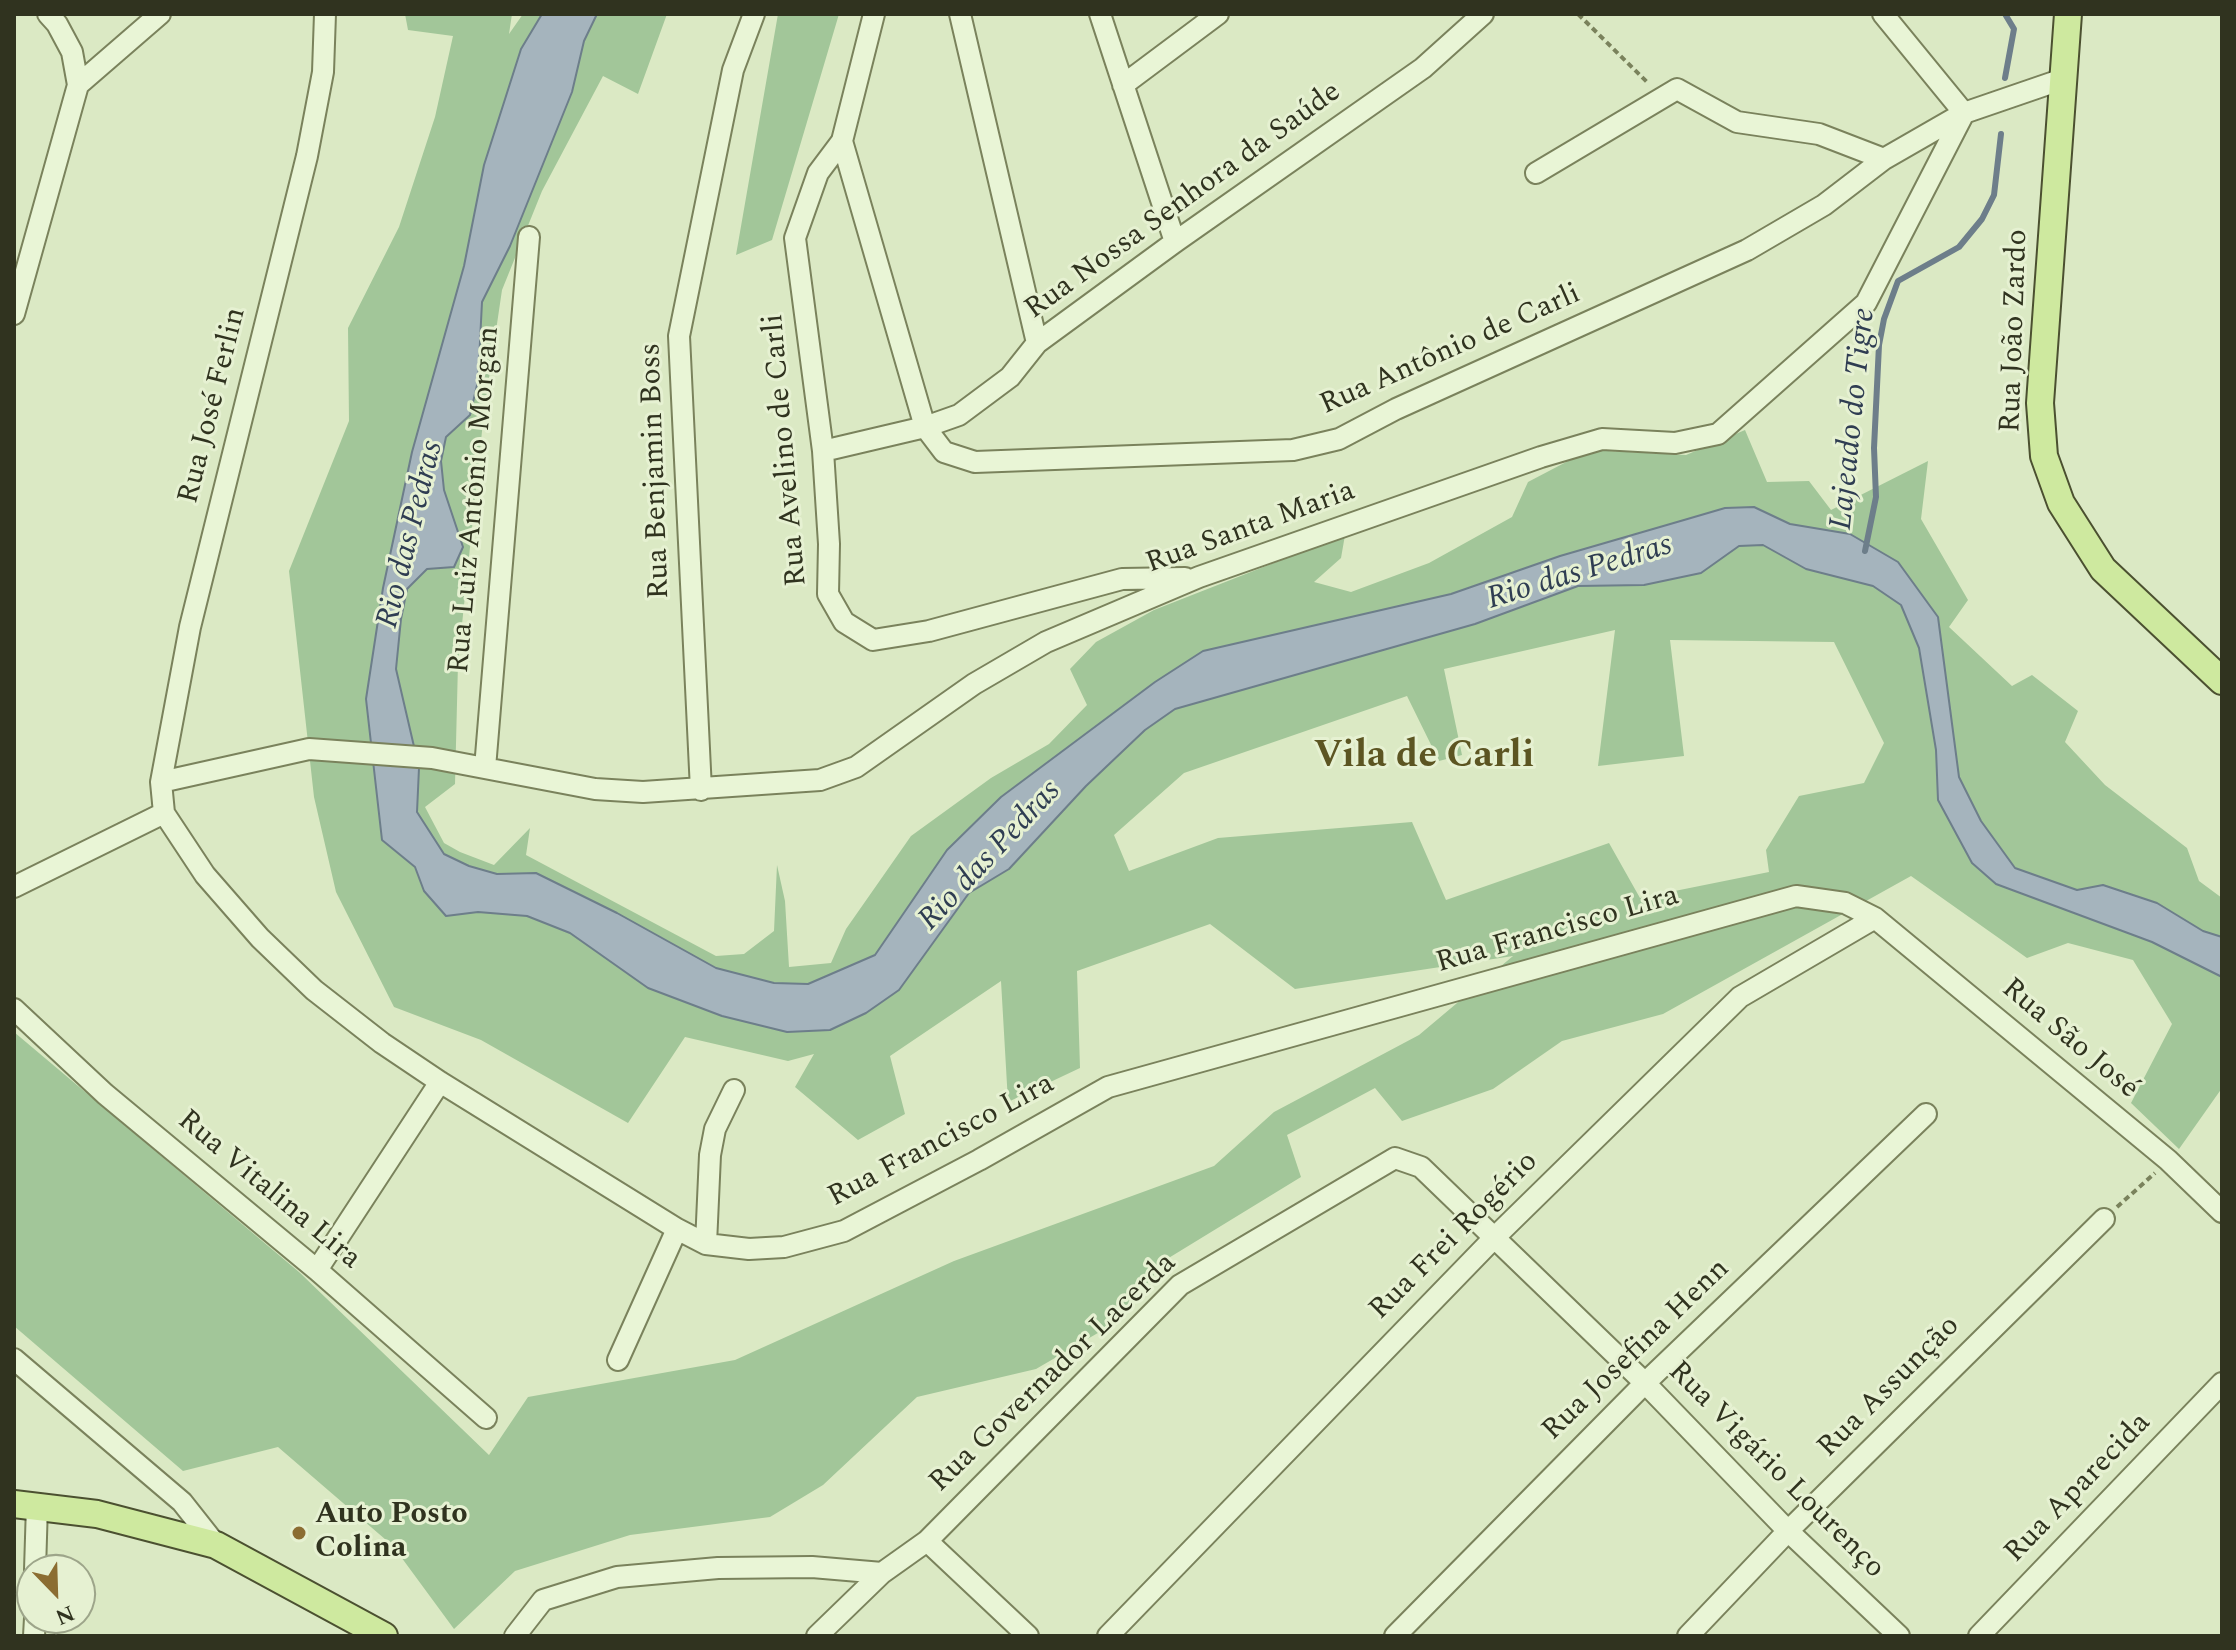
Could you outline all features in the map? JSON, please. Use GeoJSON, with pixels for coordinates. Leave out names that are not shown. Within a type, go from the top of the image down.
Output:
{"type":"FeatureCollection","features":[{"type":"Feature","properties":{"kind":"main road","name":"Rua João Zardo"},"geometry":{"type":"LineString","coordinates":[[2068,14],[2040,403],[2044,456],[2061,503],[2103,569],[2222,681]]}},
{"type":"Feature","properties":{"kind":"main road"},"geometry":{"type":"LineString","coordinates":[[25,1505],[97,1514],[216,1545],[377,1634]]}},
{"type":"Feature","properties":{"kind":"street"},"geometry":{"type":"LineString","coordinates":[[14,314],[78,85],[72,52],[48,14]]}},
{"type":"Feature","properties":{"kind":"street"},"geometry":{"type":"LineString","coordinates":[[78,85],[160,14]]}},
{"type":"Feature","properties":{"kind":"street","name":"Rua José Ferlin"},"geometry":{"type":"LineString","coordinates":[[164,813],[161,782],[190,627],[307,156],[323,72],[325,14]]}},
{"type":"Feature","properties":{"kind":"street","name":"Rua Benjamin Boss"},"geometry":{"type":"LineString","coordinates":[[701,790],[679,336],[733,70],[754,14]]}},
{"type":"Feature","properties":{"kind":"street","name":"Rua Avelino de Carli"},"geometry":{"type":"LineString","coordinates":[[874,14],[842,141],[818,173],[795,238],[823,451],[829,544],[828,594],[844,622],[873,640],[929,631],[1122,579],[1199,577]]}},
{"type":"Feature","properties":{"kind":"street"},"geometry":{"type":"LineString","coordinates":[[960,14],[1037,343]]}},
{"type":"Feature","properties":{"kind":"street"},"geometry":{"type":"LineString","coordinates":[[1100,14],[1175,242]]}},
{"type":"Feature","properties":{"kind":"street"},"geometry":{"type":"LineString","coordinates":[[1123,85],[1218,14]]}},
{"type":"Feature","properties":{"kind":"street"},"geometry":{"type":"LineString","coordinates":[[1883,14],[1964,113]]}},
{"type":"Feature","properties":{"kind":"street","name":"Rua Nossa Senhora da Saúde"},"geometry":{"type":"LineString","coordinates":[[823,451],[925,427],[959,415],[1010,377],[1037,343],[1423,68],[1478,16]]}},
{"type":"Feature","properties":{"kind":"street","name":"Rua Antônio de Carli"},"geometry":{"type":"LineString","coordinates":[[842,141],[925,427],[944,452],[975,462],[1293,450],[1339,439],[1396,409],[1747,250],[1824,205],[1884,159],[1964,113],[2063,79]]}},
{"type":"Feature","properties":{"kind":"street"},"geometry":{"type":"LineString","coordinates":[[1536,173],[1677,89],[1737,122],[1819,134],[1884,159]]}},
{"type":"Feature","properties":{"kind":"street","name":"Rua Santa Maria"},"geometry":{"type":"LineString","coordinates":[[161,782],[309,749],[432,758],[595,789],[643,792],[820,780],[856,767],[974,684],[1046,642],[1199,577],[1541,457],[1602,439],[1675,443],[1718,434],[1866,303],[1964,113]]}},
{"type":"Feature","properties":{"kind":"street","name":"Rua Luiz Antônio Morgan"},"geometry":{"type":"LineString","coordinates":[[485,768],[529,237]]}},
{"type":"Feature","properties":{"kind":"street"},"geometry":{"type":"LineString","coordinates":[[14,887],[164,813]]}},
{"type":"Feature","properties":{"kind":"street","name":"Rua Francisco Lira"},"geometry":{"type":"LineString","coordinates":[[164,813],[205,875],[260,938],[314,990],[382,1043],[677,1229],[706,1244],[749,1249],[784,1247],[844,1231],[1108,1087],[1796,896],[1845,903],[1875,918]]}},
{"type":"Feature","properties":{"kind":"street","name":"Rua São José"},"geometry":{"type":"LineString","coordinates":[[1875,918],[2168,1160],[2222,1212]]}},
{"type":"Feature","properties":{"kind":"street","name":"Rua Frei Rogério"},"geometry":{"type":"LineString","coordinates":[[1108,1636],[1494,1238],[1740,997],[1875,918]]}},
{"type":"Feature","properties":{"kind":"street","name":"Rua Vitalina Lira"},"geometry":{"type":"LineString","coordinates":[[14,1009],[105,1094],[317,1270],[486,1418]]}},
{"type":"Feature","properties":{"kind":"street"},"geometry":{"type":"LineString","coordinates":[[317,1270],[440,1082]]}},
{"type":"Feature","properties":{"kind":"street"},"geometry":{"type":"LineString","coordinates":[[706,1244],[710,1155],[715,1129],[734,1090]]}},
{"type":"Feature","properties":{"kind":"street","name":"Rua Josefina Henn"},"geometry":{"type":"LineString","coordinates":[[1395,1636],[1645,1383],[1926,1114]]}},
{"type":"Feature","properties":{"kind":"street","name":"Rua Vigário Lourenço"},"geometry":{"type":"LineString","coordinates":[[1395,1158],[1421,1167],[1645,1383],[1788,1531],[1899,1636]]}},
{"type":"Feature","properties":{"kind":"street","name":"Rua Governador Lacerda"},"geometry":{"type":"LineString","coordinates":[[817,1636],[882,1573],[927,1541],[1180,1285],[1395,1158]]}},
{"type":"Feature","properties":{"kind":"street","name":"Rua Assunção"},"geometry":{"type":"LineString","coordinates":[[1688,1636],[1788,1531],[2104,1219]]}},
{"type":"Feature","properties":{"kind":"street"},"geometry":{"type":"LineString","coordinates":[[618,1360],[677,1229]]}},
{"type":"Feature","properties":{"kind":"street"},"geometry":{"type":"LineString","coordinates":[[14,1359],[182,1502],[216,1545]]}},
{"type":"Feature","properties":{"kind":"street","name":"Rua Aparecida"},"geometry":{"type":"LineString","coordinates":[[1979,1636],[2222,1383]]}},
{"type":"Feature","properties":{"kind":"street"},"geometry":{"type":"LineString","coordinates":[[25,1505],[33,1554]]}},
{"type":"Feature","properties":{"kind":"street"},"geometry":{"type":"LineString","coordinates":[[927,1541],[1028,1636]]}},
{"type":"Feature","properties":{"kind":"street"},"geometry":{"type":"LineString","coordinates":[[515,1636],[543,1600],[617,1577],[718,1568],[812,1567],[882,1573]]}},
{"type":"Feature","properties":{"kind":"path"},"geometry":{"type":"LineString","coordinates":[[1578,14],[1662,97]]}},
{"type":"Feature","properties":{"kind":"path"},"geometry":{"type":"LineString","coordinates":[[2104,1219],[2168,1160]]}},
{"type":"Feature","properties":{"kind":"green space"},"geometry":{"type":"Polygon","coordinates":[[[405,14],[512,14],[509,34],[523,14],[667,14],[638,94],[603,76],[542,191],[502,290],[484,412],[458,663],[455,784],[425,807],[444,843],[494,865],[530,828],[526,855],[716,956],[744,954],[774,931],[777,865],[785,901],[789,967],[831,963],[846,929],[911,836],[991,778],[1049,744],[1087,705],[1070,669],[1096,642],[1154,610],[1345,535],[1341,558],[1314,582],[1351,592],[1429,563],[1512,517],[1528,482],[1589,450],[1686,455],[1745,430],[1767,482],[1809,481],[1831,510],[1928,461],[1921,519],[1968,600],[1949,627],[2012,686],[2032,675],[2078,711],[2065,742],[2105,785],[2187,848],[2199,881],[2222,898],[2222,1088],[2179,1149],[2131,1103],[2172,1024],[2133,960],[2068,943],[2027,958],[1911,876],[1663,1014],[1562,1041],[1493,1089],[1402,1121],[1375,1088],[1287,1135],[1301,1177],[1167,1259],[1115,1323],[1036,1369],[917,1397],[823,1485],[770,1517],[630,1535],[515,1571],[454,1629],[393,1546],[278,1447],[183,1471],[14,1326],[14,1032],[299,1272],[489,1455],[528,1397],[735,1360],[954,1261],[1214,1166],[1274,1112],[1419,1035],[1513,956],[1295,989],[1210,924],[1077,971],[1080,1068],[1008,1102],[1001,981],[890,1056],[905,1114],[858,1140],[795,1087],[814,1054],[788,1061],[685,1037],[628,1123],[481,1040],[394,1007],[336,892],[314,797],[289,571],[349,421],[348,328],[399,227],[435,117],[453,36],[408,30],[405,14]],[[1615,630],[1444,669],[1462,755],[1439,761],[1407,696],[1184,773],[1114,835],[1129,871],[1218,838],[1412,822],[1446,900],[1609,843],[1640,898],[1769,872],[1766,850],[1799,796],[1864,783],[1884,743],[1834,642],[1670,640],[1684,756],[1598,766],[1615,630]]]}},
{"type":"Feature","properties":{"kind":"green space"},"geometry":{"type":"Polygon","coordinates":[[[778,14],[839,14],[772,240],[736,255],[778,14]]]}},
{"type":"Feature","properties":{"kind":"water","name":"Rio das Pedras"},"geometry":{"type":"Polygon","coordinates":[[[542,14],[597,14],[584,41],[572,92],[510,246],[482,302],[478,381],[470,415],[446,437],[441,461],[444,490],[463,547],[454,567],[427,569],[407,589],[401,619],[396,669],[419,768],[417,812],[444,854],[469,866],[497,874],[536,873],[617,913],[716,968],[774,983],[808,984],[875,955],[947,850],[1001,797],[1155,682],[1203,651],[1451,594],[1560,556],[1725,508],[1754,507],[1790,524],[1850,534],[1898,562],[1938,617],[1959,777],[1981,821],[2015,868],[2077,890],[2103,885],[2157,903],[2203,931],[2222,937],[2222,977],[2152,942],[1996,884],[1972,863],[1938,800],[1936,750],[1919,648],[1901,605],[1873,586],[1806,569],[1763,545],[1739,546],[1701,573],[1644,585],[1578,586],[1475,624],[1175,709],[1145,730],[1086,786],[1009,869],[969,893],[899,990],[866,1013],[830,1030],[787,1032],[722,1016],[648,988],[570,933],[527,916],[478,912],[446,916],[424,891],[415,867],[382,840],[366,699],[383,588],[412,452],[464,266],[484,165],[521,49],[542,14]]]}},
{"type":"Feature","properties":{"kind":"waterway","name":"Lajeado do Tigre"},"geometry":{"type":"LineString","coordinates":[[2005,14],[2014,29],[2005,78]]}},
{"type":"Feature","properties":{"kind":"waterway","name":"Lajeado do Tigre"},"geometry":{"type":"LineString","coordinates":[[1865,551],[1876,497],[1874,448],[1879,345],[1884,319],[1898,281],[1959,247],[1982,219],[1994,195],[2001,134]]}},
{"type":"Feature","properties":{"kind":"place","name":"Auto Posto Colina"},"geometry":{"type":"Point","coordinates":[299,1533]}},
{"type":"Feature","properties":{"kind":"district","name":"Vila de Carli"},"geometry":{"type":"Point","coordinates":[1424,759]}}]}
